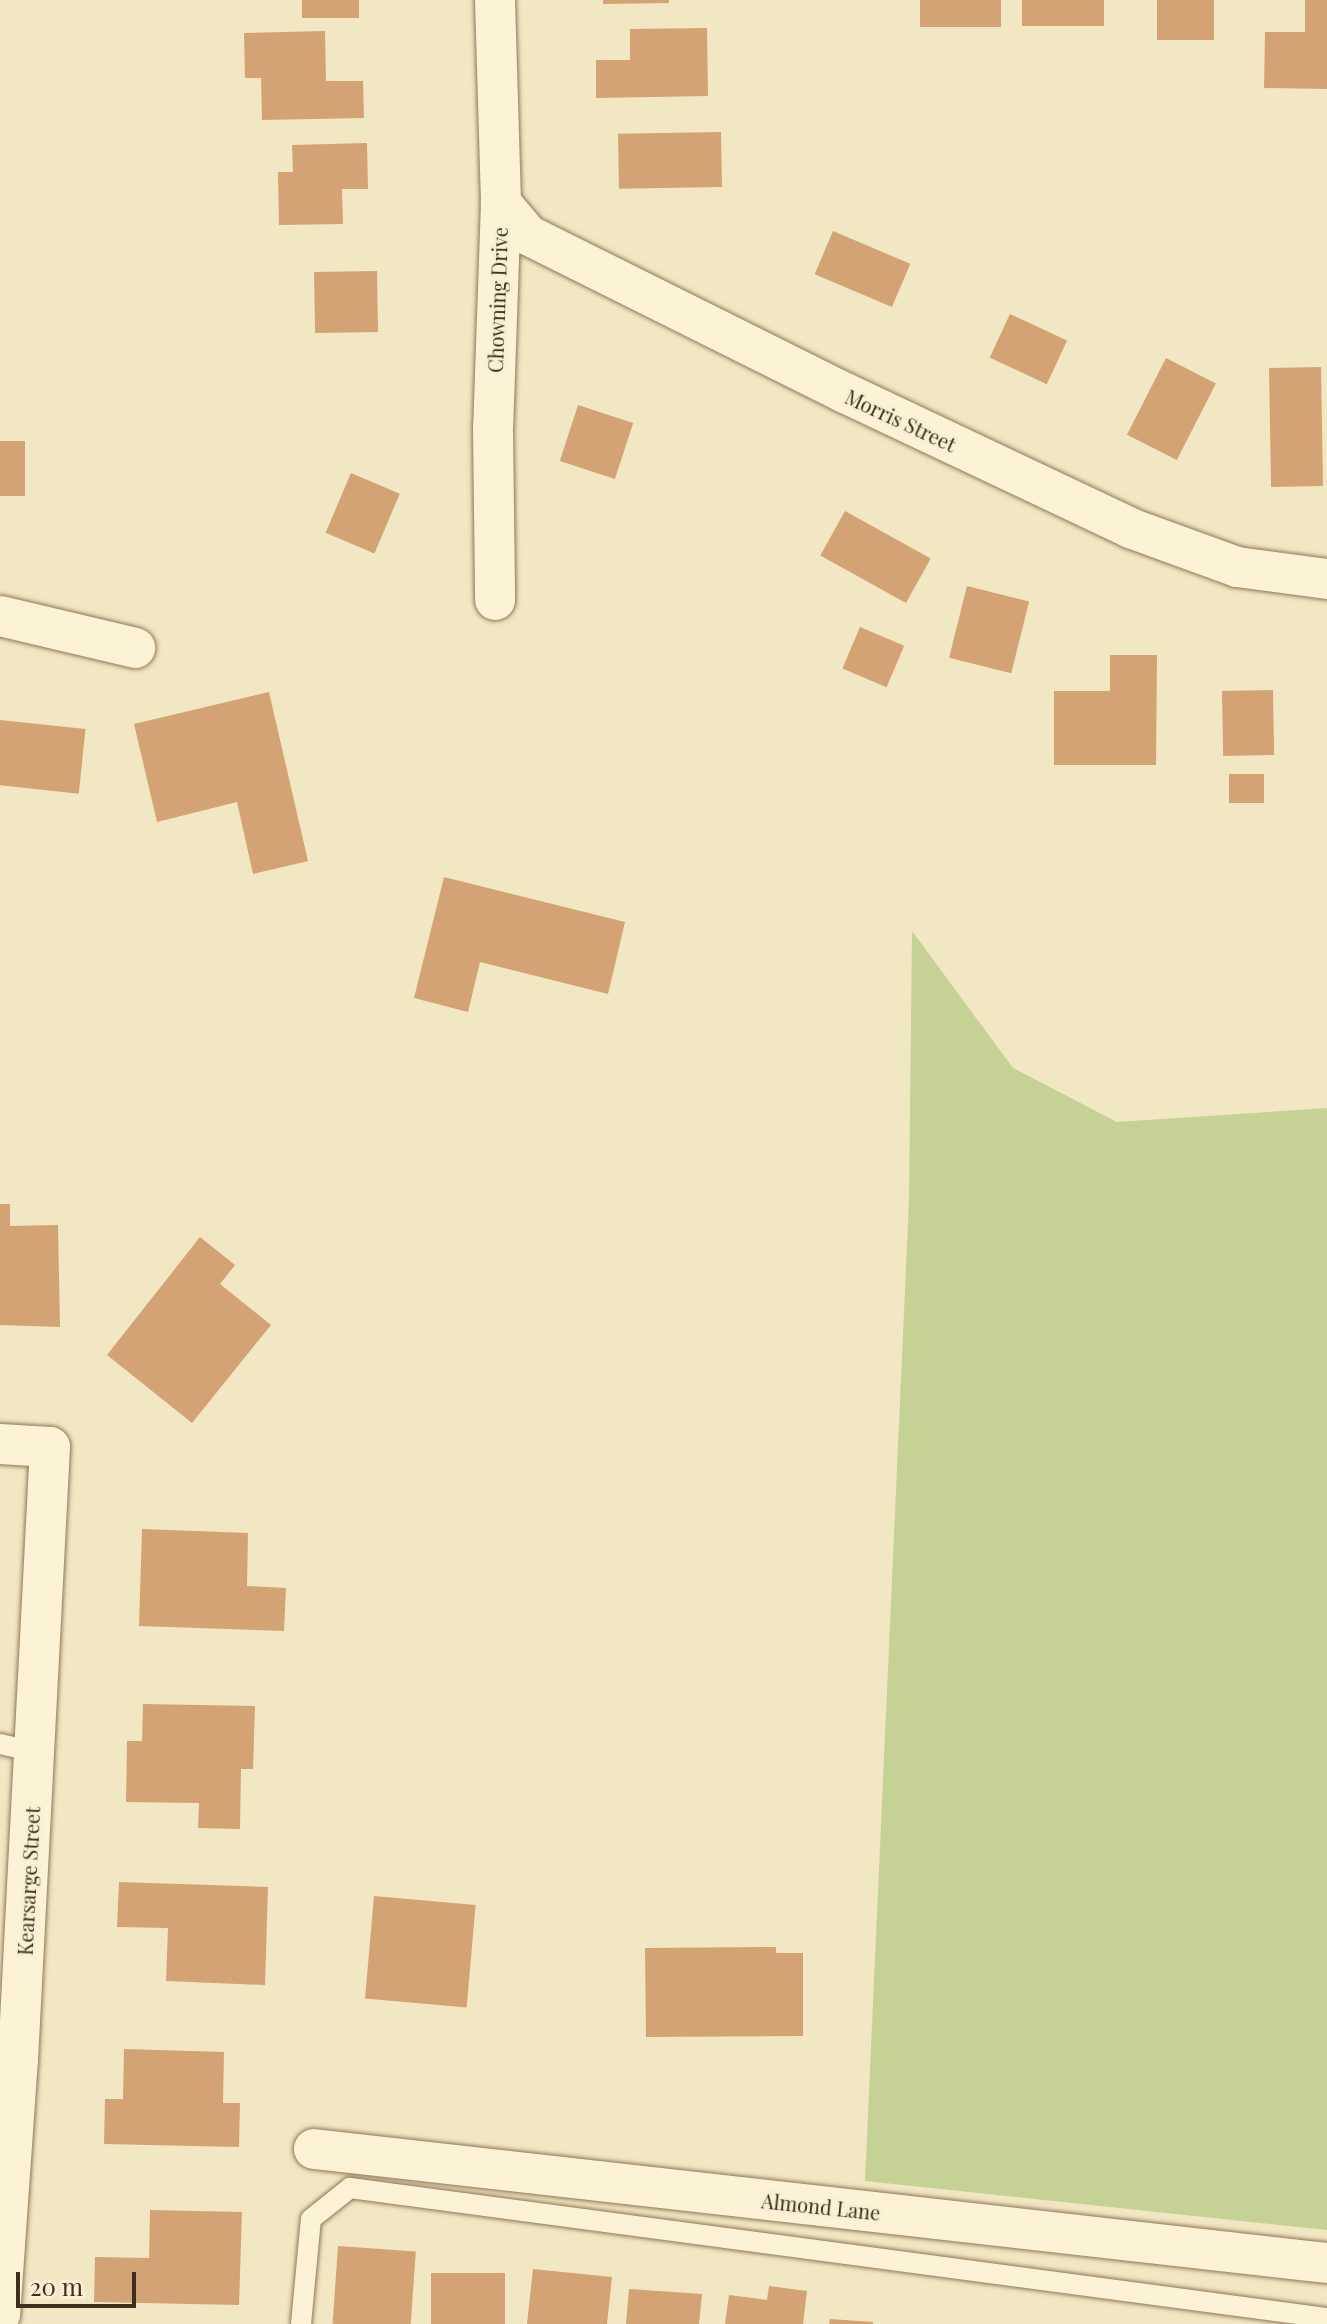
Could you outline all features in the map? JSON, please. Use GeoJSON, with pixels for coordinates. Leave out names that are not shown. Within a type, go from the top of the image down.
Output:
{"type":"FeatureCollection","features":[{"type":"Feature","properties":{"kind":"street","name":"Chowning Drive"},"geometry":{"type":"LineString","coordinates":[[495,0],[501,203],[493,427],[495,600]]}},
{"type":"Feature","properties":{"kind":"street","name":"Morris Street"},"geometry":{"type":"LineString","coordinates":[[501,203],[528,235],[845,393],[1130,528],[1237,567],[1304,579],[1327,579]]}},
{"type":"Feature","properties":{"kind":"street"},"geometry":{"type":"LineString","coordinates":[[0,616],[135,648]]}},
{"type":"Feature","properties":{"kind":"street","name":"Kearsarge Street"},"geometry":{"type":"LineString","coordinates":[[0,1444],[50,1447],[18,1748],[0,2314]]}},
{"type":"Feature","properties":{"kind":"street","name":"Almond Lane"},"geometry":{"type":"LineString","coordinates":[[314,2149],[1327,2263]]}},
{"type":"Feature","properties":{"kind":"lane"},"geometry":{"type":"LineString","coordinates":[[301,2324],[311,2219],[350,2188],[1327,2318]]}},
{"type":"Feature","properties":{"kind":"green space"},"geometry":{"type":"Polygon","coordinates":[[[912,931],[1013,1068],[1117,1122],[1327,1108],[1327,2230],[865,2181],[909,1201],[912,931]]]}},
{"type":"Feature","properties":{"kind":"building"},"geometry":{"type":"Polygon","coordinates":[[[302,0],[359,0],[359,18],[302,18],[302,0]]]}},
{"type":"Feature","properties":{"kind":"building"},"geometry":{"type":"Polygon","coordinates":[[[603,0],[669,0],[669,3],[603,4],[603,0]]]}},
{"type":"Feature","properties":{"kind":"building"},"geometry":{"type":"Polygon","coordinates":[[[920,0],[1001,0],[1001,27],[920,27],[920,0]]]}},
{"type":"Feature","properties":{"kind":"building"},"geometry":{"type":"Polygon","coordinates":[[[1022,0],[1104,0],[1104,26],[1022,26],[1022,0]]]}},
{"type":"Feature","properties":{"kind":"building"},"geometry":{"type":"Polygon","coordinates":[[[1157,0],[1214,0],[1214,40],[1157,40],[1157,0]]]}},
{"type":"Feature","properties":{"kind":"building"},"geometry":{"type":"Polygon","coordinates":[[[1305,0],[1327,0],[1327,89],[1264,88],[1265,32],[1305,32],[1305,0]]]}},
{"type":"Feature","properties":{"kind":"building"},"geometry":{"type":"Polygon","coordinates":[[[707,28],[708,96],[596,98],[596,60],[630,60],[630,29],[707,28]]]}},
{"type":"Feature","properties":{"kind":"building"},"geometry":{"type":"Polygon","coordinates":[[[325,31],[326,81],[363,81],[364,118],[262,120],[261,78],[245,78],[244,33],[325,31]]]}},
{"type":"Feature","properties":{"kind":"building"},"geometry":{"type":"Polygon","coordinates":[[[721,132],[722,187],[619,189],[618,134],[721,132]]]}},
{"type":"Feature","properties":{"kind":"building"},"geometry":{"type":"Polygon","coordinates":[[[367,143],[368,189],[342,189],[343,224],[279,225],[278,172],[293,172],[292,145],[367,143]]]}},
{"type":"Feature","properties":{"kind":"building"},"geometry":{"type":"Polygon","coordinates":[[[833,231],[910,264],[892,307],[815,274],[833,231]]]}},
{"type":"Feature","properties":{"kind":"building"},"geometry":{"type":"Polygon","coordinates":[[[377,271],[378,332],[315,333],[314,272],[377,271]]]}},
{"type":"Feature","properties":{"kind":"building"},"geometry":{"type":"Polygon","coordinates":[[[1010,314],[1067,341],[1047,384],[990,358],[1010,314]]]}},
{"type":"Feature","properties":{"kind":"building"},"geometry":{"type":"Polygon","coordinates":[[[1166,358],[1216,383],[1177,460],[1127,435],[1166,358]]]}},
{"type":"Feature","properties":{"kind":"building"},"geometry":{"type":"Polygon","coordinates":[[[1321,367],[1323,486],[1271,487],[1269,368],[1321,367]]]}},
{"type":"Feature","properties":{"kind":"building"},"geometry":{"type":"Polygon","coordinates":[[[578,405],[633,423],[615,479],[560,461],[578,405]]]}},
{"type":"Feature","properties":{"kind":"building"},"geometry":{"type":"Polygon","coordinates":[[[0,441],[25,441],[25,496],[0,496],[0,441]]]}},
{"type":"Feature","properties":{"kind":"building"},"geometry":{"type":"Polygon","coordinates":[[[351,473],[400,494],[374,554],[326,533],[351,473]]]}},
{"type":"Feature","properties":{"kind":"building"},"geometry":{"type":"Polygon","coordinates":[[[845,511],[931,559],[906,603],[820,556],[845,511]]]}},
{"type":"Feature","properties":{"kind":"building"},"geometry":{"type":"Polygon","coordinates":[[[967,586],[1029,601],[1011,673],[949,658],[967,586]]]}},
{"type":"Feature","properties":{"kind":"building"},"geometry":{"type":"Polygon","coordinates":[[[860,627],[904,646],[887,687],[842,668],[860,627]]]}},
{"type":"Feature","properties":{"kind":"building"},"geometry":{"type":"Polygon","coordinates":[[[1110,655],[1157,655],[1156,765],[1054,765],[1054,691],[1110,691],[1110,655]]]}},
{"type":"Feature","properties":{"kind":"building"},"geometry":{"type":"Polygon","coordinates":[[[1273,690],[1274,755],[1223,756],[1222,691],[1273,690]]]}},
{"type":"Feature","properties":{"kind":"building"},"geometry":{"type":"Polygon","coordinates":[[[269,692],[308,861],[253,874],[237,802],[157,822],[134,724],[269,692]]]}},
{"type":"Feature","properties":{"kind":"building"},"geometry":{"type":"Polygon","coordinates":[[[0,720],[86,729],[79,794],[0,785],[0,720]]]}},
{"type":"Feature","properties":{"kind":"building"},"geometry":{"type":"Polygon","coordinates":[[[1229,774],[1264,774],[1264,803],[1229,803],[1229,774]]]}},
{"type":"Feature","properties":{"kind":"building"},"geometry":{"type":"Polygon","coordinates":[[[444,877],[625,922],[608,994],[480,962],[468,1012],[414,998],[444,877]]]}},
{"type":"Feature","properties":{"kind":"building"},"geometry":{"type":"Polygon","coordinates":[[[0,1204],[10,1204],[10,1226],[58,1225],[60,1327],[0,1325],[0,1204]]]}},
{"type":"Feature","properties":{"kind":"building"},"geometry":{"type":"Polygon","coordinates":[[[200,1237],[235,1265],[220,1284],[271,1325],[192,1423],[107,1355],[200,1237]]]}},
{"type":"Feature","properties":{"kind":"building"},"geometry":{"type":"Polygon","coordinates":[[[142,1529],[248,1533],[247,1586],[286,1588],[284,1631],[139,1626],[142,1529]]]}},
{"type":"Feature","properties":{"kind":"building"},"geometry":{"type":"Polygon","coordinates":[[[143,1704],[255,1706],[253,1769],[241,1769],[240,1829],[198,1828],[199,1803],[126,1802],[127,1741],[142,1741],[143,1704]]]}},
{"type":"Feature","properties":{"kind":"building"},"geometry":{"type":"Polygon","coordinates":[[[119,1882],[268,1887],[265,1985],[166,1981],[168,1928],[117,1927],[119,1882]]]}},
{"type":"Feature","properties":{"kind":"building"},"geometry":{"type":"Polygon","coordinates":[[[374,1896],[476,1905],[467,2007],[365,1999],[374,1896]]]}},
{"type":"Feature","properties":{"kind":"building"},"geometry":{"type":"Polygon","coordinates":[[[776,1947],[776,1953],[803,1953],[803,2036],[646,2037],[645,1948],[776,1947]]]}},
{"type":"Feature","properties":{"kind":"building"},"geometry":{"type":"Polygon","coordinates":[[[124,2049],[224,2052],[223,2103],[240,2103],[239,2147],[104,2144],[105,2099],[123,2099],[124,2049]]]}},
{"type":"Feature","properties":{"kind":"building"},"geometry":{"type":"Polygon","coordinates":[[[150,2210],[242,2212],[239,2305],[94,2302],[95,2257],[149,2258],[150,2210]]]}},
{"type":"Feature","properties":{"kind":"building"},"geometry":{"type":"Polygon","coordinates":[[[338,2246],[416,2251],[411,2324],[333,2324],[338,2246]]]}},
{"type":"Feature","properties":{"kind":"building"},"geometry":{"type":"Polygon","coordinates":[[[533,2269],[612,2277],[607,2324],[527,2324],[533,2269]]]}},
{"type":"Feature","properties":{"kind":"building"},"geometry":{"type":"Polygon","coordinates":[[[431,2273],[505,2273],[505,2324],[431,2324],[431,2273]]]}},
{"type":"Feature","properties":{"kind":"building"},"geometry":{"type":"Polygon","coordinates":[[[769,2286],[807,2291],[803,2324],[725,2324],[729,2295],[767,2300],[769,2286]]]}},
{"type":"Feature","properties":{"kind":"building"},"geometry":{"type":"Polygon","coordinates":[[[629,2289],[702,2294],[699,2324],[626,2324],[629,2289]]]}},
{"type":"Feature","properties":{"kind":"building"},"geometry":{"type":"Polygon","coordinates":[[[830,2319],[873,2322],[873,2324],[829,2324],[830,2319]]]}}]}
